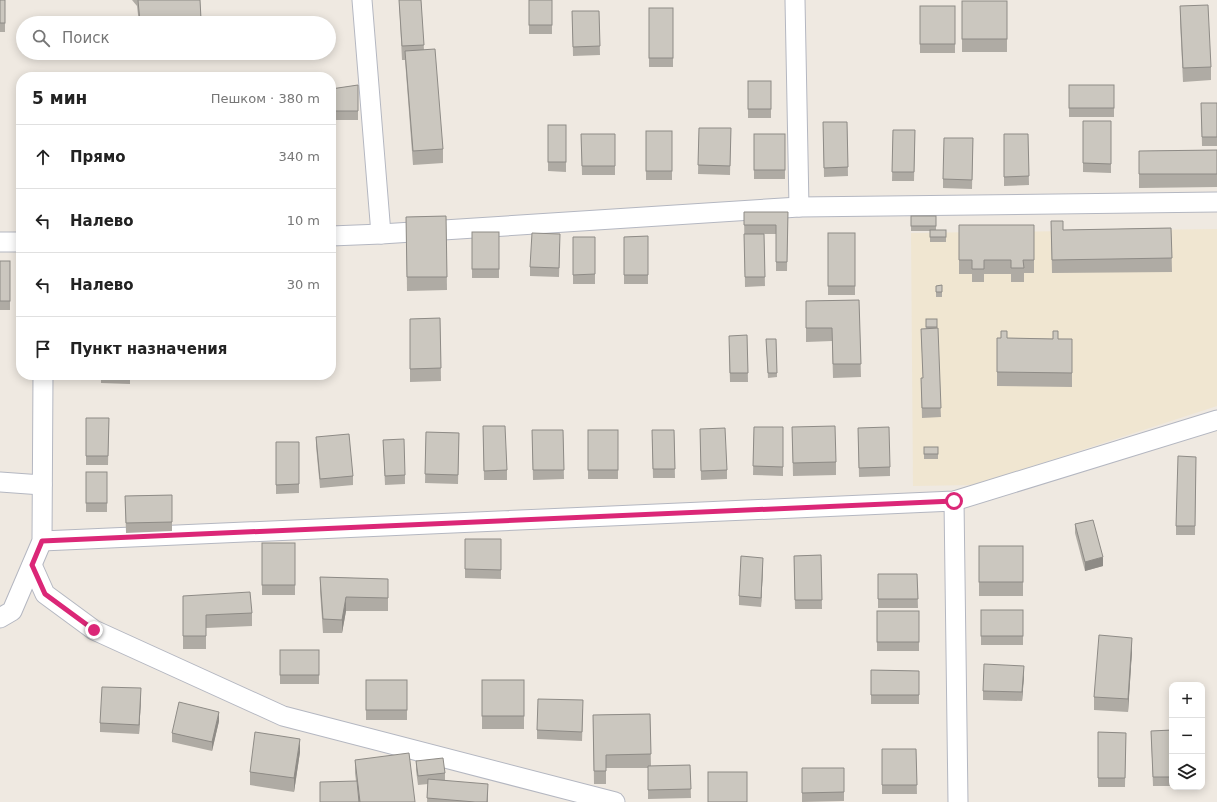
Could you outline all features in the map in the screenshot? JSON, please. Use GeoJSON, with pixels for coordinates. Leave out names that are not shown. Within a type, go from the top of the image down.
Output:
{"type":"FeatureCollection","features":[{"type":"Feature","properties":{"kind":"street"},"geometry":{"type":"LineString","coordinates":[[362,0],[382,234]]}},
{"type":"Feature","properties":{"kind":"street"},"geometry":{"type":"LineString","coordinates":[[795,0],[799,207]]}},
{"type":"Feature","properties":{"kind":"street"},"geometry":{"type":"LineString","coordinates":[[336,236],[799,207],[1217,202]]}},
{"type":"Feature","properties":{"kind":"street"},"geometry":{"type":"LineString","coordinates":[[0,242],[16,242]]}},
{"type":"Feature","properties":{"kind":"street"},"geometry":{"type":"LineString","coordinates":[[0,618],[12,611],[42,541],[44,380]]}},
{"type":"Feature","properties":{"kind":"street"},"geometry":{"type":"LineString","coordinates":[[42,541],[954,501],[1217,420]]}},
{"type":"Feature","properties":{"kind":"street"},"geometry":{"type":"LineString","coordinates":[[0,482],[42,485]]}},
{"type":"Feature","properties":{"kind":"street"},"geometry":{"type":"LineString","coordinates":[[954,501],[958,802]]}},
{"type":"Feature","properties":{"kind":"street"},"geometry":{"type":"LineString","coordinates":[[32,565],[45,594],[94,630],[283,716],[615,802]]}},
{"type":"Feature","properties":{"kind":"shaded area"},"geometry":{"type":"Polygon","coordinates":[[[1217,229],[1217,406],[975,485],[913,486],[911,233],[1217,229]]]}},
{"type":"Feature","properties":{"kind":"building"},"geometry":{"type":"Polygon","coordinates":[[[0,0],[5,0],[5,23],[0,23],[0,0]]]}},
{"type":"Feature","properties":{"kind":"building"},"geometry":{"type":"Polygon","coordinates":[[[138,0],[200,0],[201,16],[139,16],[138,0]]]}},
{"type":"Feature","properties":{"kind":"building"},"geometry":{"type":"Polygon","coordinates":[[[399,0],[421,0],[424,45],[402,46],[399,0]]]}},
{"type":"Feature","properties":{"kind":"building"},"geometry":{"type":"Polygon","coordinates":[[[529,0],[552,0],[552,25],[529,25],[529,0]]]}},
{"type":"Feature","properties":{"kind":"building"},"geometry":{"type":"Polygon","coordinates":[[[962,1],[1007,1],[1007,39],[962,39],[962,1]]]}},
{"type":"Feature","properties":{"kind":"building"},"geometry":{"type":"Polygon","coordinates":[[[1208,5],[1211,67],[1183,68],[1180,6],[1208,5]]]}},
{"type":"Feature","properties":{"kind":"building"},"geometry":{"type":"Polygon","coordinates":[[[920,6],[955,6],[955,44],[920,44],[920,6]]]}},
{"type":"Feature","properties":{"kind":"building"},"geometry":{"type":"Polygon","coordinates":[[[649,8],[673,8],[673,58],[649,58],[649,8]]]}},
{"type":"Feature","properties":{"kind":"building"},"geometry":{"type":"Polygon","coordinates":[[[572,11],[599,11],[600,46],[573,47],[572,11]]]}},
{"type":"Feature","properties":{"kind":"building"},"geometry":{"type":"Polygon","coordinates":[[[435,49],[443,149],[413,151],[405,51],[435,49]]]}},
{"type":"Feature","properties":{"kind":"building"},"geometry":{"type":"Polygon","coordinates":[[[748,81],[771,81],[771,109],[748,109],[748,81]]]}},
{"type":"Feature","properties":{"kind":"building"},"geometry":{"type":"Polygon","coordinates":[[[358,85],[358,111],[336,111],[336,88],[358,85]]]}},
{"type":"Feature","properties":{"kind":"building"},"geometry":{"type":"Polygon","coordinates":[[[1069,85],[1114,85],[1114,108],[1069,108],[1069,85]]]}},
{"type":"Feature","properties":{"kind":"building"},"geometry":{"type":"Polygon","coordinates":[[[1201,103],[1217,103],[1217,137],[1202,137],[1201,103]]]}},
{"type":"Feature","properties":{"kind":"building"},"geometry":{"type":"Polygon","coordinates":[[[1083,121],[1111,121],[1111,164],[1083,163],[1083,121]]]}},
{"type":"Feature","properties":{"kind":"building"},"geometry":{"type":"Polygon","coordinates":[[[823,122],[847,122],[848,167],[824,168],[823,122]]]}},
{"type":"Feature","properties":{"kind":"building"},"geometry":{"type":"Polygon","coordinates":[[[548,125],[566,125],[566,162],[548,162],[548,125]]]}},
{"type":"Feature","properties":{"kind":"building"},"geometry":{"type":"Polygon","coordinates":[[[699,128],[731,128],[730,166],[698,165],[699,128]]]}},
{"type":"Feature","properties":{"kind":"building"},"geometry":{"type":"Polygon","coordinates":[[[893,130],[915,130],[914,172],[892,172],[893,130]]]}},
{"type":"Feature","properties":{"kind":"building"},"geometry":{"type":"Polygon","coordinates":[[[646,131],[672,131],[672,171],[646,171],[646,131]]]}},
{"type":"Feature","properties":{"kind":"building"},"geometry":{"type":"Polygon","coordinates":[[[581,134],[615,134],[615,166],[582,166],[581,134]]]}},
{"type":"Feature","properties":{"kind":"building"},"geometry":{"type":"Polygon","coordinates":[[[754,134],[785,134],[785,170],[754,170],[754,134]]]}},
{"type":"Feature","properties":{"kind":"building"},"geometry":{"type":"Polygon","coordinates":[[[1004,134],[1028,134],[1029,176],[1004,177],[1004,134]]]}},
{"type":"Feature","properties":{"kind":"building"},"geometry":{"type":"Polygon","coordinates":[[[944,138],[973,138],[972,180],[943,179],[944,138]]]}},
{"type":"Feature","properties":{"kind":"building"},"geometry":{"type":"Polygon","coordinates":[[[1217,150],[1217,174],[1139,174],[1139,151],[1217,150]]]}},
{"type":"Feature","properties":{"kind":"building"},"geometry":{"type":"Polygon","coordinates":[[[744,212],[788,212],[787,262],[776,262],[776,225],[744,225],[744,212]]]}},
{"type":"Feature","properties":{"kind":"building"},"geometry":{"type":"Polygon","coordinates":[[[446,216],[447,277],[407,277],[406,217],[446,216]]]}},
{"type":"Feature","properties":{"kind":"building"},"geometry":{"type":"Polygon","coordinates":[[[911,216],[936,216],[936,226],[911,226],[911,216]]]}},
{"type":"Feature","properties":{"kind":"building"},"geometry":{"type":"Polygon","coordinates":[[[1051,221],[1063,221],[1063,230],[1171,228],[1172,258],[1052,260],[1051,221]]]}},
{"type":"Feature","properties":{"kind":"building"},"geometry":{"type":"Polygon","coordinates":[[[959,225],[1034,225],[1034,260],[1023,260],[1024,268],[1011,268],[1011,260],[984,260],[984,269],[972,269],[972,260],[959,260],[959,225]]]}},
{"type":"Feature","properties":{"kind":"building"},"geometry":{"type":"Polygon","coordinates":[[[930,230],[946,230],[946,237],[930,237],[930,230]]]}},
{"type":"Feature","properties":{"kind":"building"},"geometry":{"type":"Polygon","coordinates":[[[472,232],[499,232],[499,269],[472,269],[472,232]]]}},
{"type":"Feature","properties":{"kind":"building"},"geometry":{"type":"Polygon","coordinates":[[[532,233],[560,234],[559,268],[530,267],[532,233]]]}},
{"type":"Feature","properties":{"kind":"building"},"geometry":{"type":"Polygon","coordinates":[[[828,233],[855,233],[855,286],[828,286],[828,233]]]}},
{"type":"Feature","properties":{"kind":"building"},"geometry":{"type":"Polygon","coordinates":[[[744,234],[764,234],[765,277],[745,277],[744,234]]]}},
{"type":"Feature","properties":{"kind":"building"},"geometry":{"type":"Polygon","coordinates":[[[648,236],[648,275],[624,275],[624,237],[648,236]]]}},
{"type":"Feature","properties":{"kind":"building"},"geometry":{"type":"Polygon","coordinates":[[[573,237],[595,237],[595,274],[573,275],[573,237]]]}},
{"type":"Feature","properties":{"kind":"building"},"geometry":{"type":"Polygon","coordinates":[[[0,261],[10,261],[10,301],[0,301],[0,261]]]}},
{"type":"Feature","properties":{"kind":"building"},"geometry":{"type":"Polygon","coordinates":[[[942,285],[942,292],[936,292],[936,286],[942,285]]]}},
{"type":"Feature","properties":{"kind":"building"},"geometry":{"type":"Polygon","coordinates":[[[859,300],[861,364],[833,364],[832,328],[806,328],[806,301],[859,300]]]}},
{"type":"Feature","properties":{"kind":"building"},"geometry":{"type":"Polygon","coordinates":[[[440,318],[441,368],[410,369],[410,319],[440,318]]]}},
{"type":"Feature","properties":{"kind":"building"},"geometry":{"type":"Polygon","coordinates":[[[926,319],[937,319],[937,327],[926,327],[926,319]]]}},
{"type":"Feature","properties":{"kind":"building"},"geometry":{"type":"Polygon","coordinates":[[[938,328],[941,408],[922,408],[921,378],[923,378],[921,329],[938,328]]]}},
{"type":"Feature","properties":{"kind":"building"},"geometry":{"type":"Polygon","coordinates":[[[1001,331],[1007,331],[1007,338],[1053,339],[1053,331],[1058,331],[1058,339],[1072,339],[1072,373],[997,372],[997,338],[1001,338],[1001,331]]]}},
{"type":"Feature","properties":{"kind":"building"},"geometry":{"type":"Polygon","coordinates":[[[747,335],[748,373],[730,373],[729,336],[747,335]]]}},
{"type":"Feature","properties":{"kind":"building"},"geometry":{"type":"Polygon","coordinates":[[[766,339],[776,339],[777,373],[768,373],[766,339]]]}},
{"type":"Feature","properties":{"kind":"building"},"geometry":{"type":"Polygon","coordinates":[[[86,418],[109,418],[108,456],[86,456],[86,418]]]}},
{"type":"Feature","properties":{"kind":"building"},"geometry":{"type":"Polygon","coordinates":[[[483,426],[505,426],[507,470],[484,471],[483,426]]]}},
{"type":"Feature","properties":{"kind":"building"},"geometry":{"type":"Polygon","coordinates":[[[835,426],[836,462],[793,463],[792,427],[835,426]]]}},
{"type":"Feature","properties":{"kind":"building"},"geometry":{"type":"Polygon","coordinates":[[[754,427],[783,427],[783,467],[753,466],[754,427]]]}},
{"type":"Feature","properties":{"kind":"building"},"geometry":{"type":"Polygon","coordinates":[[[889,427],[890,467],[859,468],[858,428],[889,427]]]}},
{"type":"Feature","properties":{"kind":"building"},"geometry":{"type":"Polygon","coordinates":[[[725,428],[727,470],[701,471],[700,429],[725,428]]]}},
{"type":"Feature","properties":{"kind":"building"},"geometry":{"type":"Polygon","coordinates":[[[532,430],[563,430],[564,470],[533,470],[532,430]]]}},
{"type":"Feature","properties":{"kind":"building"},"geometry":{"type":"Polygon","coordinates":[[[588,430],[618,430],[618,470],[588,470],[588,430]]]}},
{"type":"Feature","properties":{"kind":"building"},"geometry":{"type":"Polygon","coordinates":[[[652,430],[674,430],[675,469],[653,469],[652,430]]]}},
{"type":"Feature","properties":{"kind":"building"},"geometry":{"type":"Polygon","coordinates":[[[426,432],[459,433],[458,475],[425,474],[426,432]]]}},
{"type":"Feature","properties":{"kind":"building"},"geometry":{"type":"Polygon","coordinates":[[[349,434],[353,476],[320,479],[316,437],[349,434]]]}},
{"type":"Feature","properties":{"kind":"building"},"geometry":{"type":"Polygon","coordinates":[[[404,439],[405,475],[385,476],[383,440],[404,439]]]}},
{"type":"Feature","properties":{"kind":"building"},"geometry":{"type":"Polygon","coordinates":[[[276,442],[299,442],[299,484],[276,485],[276,442]]]}},
{"type":"Feature","properties":{"kind":"building"},"geometry":{"type":"Polygon","coordinates":[[[924,447],[938,447],[938,454],[924,454],[924,447]]]}},
{"type":"Feature","properties":{"kind":"building"},"geometry":{"type":"Polygon","coordinates":[[[1178,456],[1196,457],[1195,526],[1176,526],[1178,456]]]}},
{"type":"Feature","properties":{"kind":"building"},"geometry":{"type":"Polygon","coordinates":[[[86,472],[107,472],[107,503],[86,503],[86,472]]]}},
{"type":"Feature","properties":{"kind":"building"},"geometry":{"type":"Polygon","coordinates":[[[172,495],[172,522],[126,523],[125,496],[172,495]]]}},
{"type":"Feature","properties":{"kind":"building"},"geometry":{"type":"Polygon","coordinates":[[[1093,520],[1103,557],[1085,562],[1075,524],[1093,520]]]}},
{"type":"Feature","properties":{"kind":"building"},"geometry":{"type":"Polygon","coordinates":[[[465,539],[501,539],[501,570],[465,569],[465,539]]]}},
{"type":"Feature","properties":{"kind":"building"},"geometry":{"type":"Polygon","coordinates":[[[262,543],[295,543],[295,585],[262,585],[262,543]]]}},
{"type":"Feature","properties":{"kind":"building"},"geometry":{"type":"Polygon","coordinates":[[[979,546],[1023,546],[1023,582],[979,582],[979,546]]]}},
{"type":"Feature","properties":{"kind":"building"},"geometry":{"type":"Polygon","coordinates":[[[821,555],[822,600],[795,600],[794,556],[821,555]]]}},
{"type":"Feature","properties":{"kind":"building"},"geometry":{"type":"Polygon","coordinates":[[[741,556],[763,558],[761,598],[739,596],[741,556]]]}},
{"type":"Feature","properties":{"kind":"building"},"geometry":{"type":"Polygon","coordinates":[[[878,574],[917,574],[918,599],[878,599],[878,574]]]}},
{"type":"Feature","properties":{"kind":"building"},"geometry":{"type":"Polygon","coordinates":[[[320,577],[388,579],[388,598],[346,597],[342,620],[323,619],[320,577]]]}},
{"type":"Feature","properties":{"kind":"building"},"geometry":{"type":"Polygon","coordinates":[[[250,592],[252,613],[206,615],[206,636],[183,636],[183,596],[250,592]]]}},
{"type":"Feature","properties":{"kind":"building"},"geometry":{"type":"Polygon","coordinates":[[[981,610],[1023,610],[1023,636],[981,636],[981,610]]]}},
{"type":"Feature","properties":{"kind":"building"},"geometry":{"type":"Polygon","coordinates":[[[877,611],[919,611],[919,642],[877,642],[877,611]]]}},
{"type":"Feature","properties":{"kind":"building"},"geometry":{"type":"Polygon","coordinates":[[[1099,635],[1132,638],[1128,699],[1094,697],[1099,635]]]}},
{"type":"Feature","properties":{"kind":"building"},"geometry":{"type":"Polygon","coordinates":[[[280,650],[319,650],[319,675],[280,675],[280,650]]]}},
{"type":"Feature","properties":{"kind":"building"},"geometry":{"type":"Polygon","coordinates":[[[984,664],[1024,666],[1022,692],[983,691],[984,664]]]}},
{"type":"Feature","properties":{"kind":"building"},"geometry":{"type":"Polygon","coordinates":[[[871,670],[919,671],[919,695],[871,695],[871,670]]]}},
{"type":"Feature","properties":{"kind":"building"},"geometry":{"type":"Polygon","coordinates":[[[366,680],[407,680],[407,710],[366,710],[366,680]]]}},
{"type":"Feature","properties":{"kind":"building"},"geometry":{"type":"Polygon","coordinates":[[[482,680],[524,680],[524,716],[482,716],[482,680]]]}},
{"type":"Feature","properties":{"kind":"building"},"geometry":{"type":"Polygon","coordinates":[[[102,687],[141,688],[139,725],[100,723],[102,687]]]}},
{"type":"Feature","properties":{"kind":"building"},"geometry":{"type":"Polygon","coordinates":[[[538,699],[583,700],[582,732],[537,730],[538,699]]]}},
{"type":"Feature","properties":{"kind":"building"},"geometry":{"type":"Polygon","coordinates":[[[179,702],[219,712],[212,742],[172,733],[179,702]]]}},
{"type":"Feature","properties":{"kind":"building"},"geometry":{"type":"Polygon","coordinates":[[[650,714],[651,754],[606,755],[606,771],[594,771],[593,715],[650,714]]]}},
{"type":"Feature","properties":{"kind":"building"},"geometry":{"type":"Polygon","coordinates":[[[1169,730],[1169,777],[1153,777],[1151,731],[1169,730]]]}},
{"type":"Feature","properties":{"kind":"building"},"geometry":{"type":"Polygon","coordinates":[[[255,732],[300,739],[294,778],[250,772],[255,732]]]}},
{"type":"Feature","properties":{"kind":"building"},"geometry":{"type":"Polygon","coordinates":[[[1098,732],[1126,733],[1125,778],[1098,778],[1098,732]]]}},
{"type":"Feature","properties":{"kind":"building"},"geometry":{"type":"Polygon","coordinates":[[[882,749],[916,749],[917,785],[882,785],[882,749]]]}},
{"type":"Feature","properties":{"kind":"building"},"geometry":{"type":"Polygon","coordinates":[[[409,753],[415,802],[360,802],[355,760],[409,753]]]}},
{"type":"Feature","properties":{"kind":"building"},"geometry":{"type":"Polygon","coordinates":[[[443,758],[445,773],[418,776],[416,761],[443,758]]]}},
{"type":"Feature","properties":{"kind":"building"},"geometry":{"type":"Polygon","coordinates":[[[690,765],[691,789],[648,790],[648,766],[690,765]]]}},
{"type":"Feature","properties":{"kind":"building"},"geometry":{"type":"Polygon","coordinates":[[[802,768],[844,768],[844,792],[802,793],[802,768]]]}},
{"type":"Feature","properties":{"kind":"building"},"geometry":{"type":"Polygon","coordinates":[[[708,772],[747,772],[747,802],[708,802],[708,772]]]}},
{"type":"Feature","properties":{"kind":"building"},"geometry":{"type":"Polygon","coordinates":[[[428,779],[488,784],[487,802],[427,798],[428,779]]]}},
{"type":"Feature","properties":{"kind":"building"},"geometry":{"type":"Polygon","coordinates":[[[357,781],[359,802],[320,802],[320,782],[357,781]]]}},
{"type":"Feature","properties":{"kind":"route"},"geometry":{"type":"LineString","coordinates":[[94,630],[45,594],[32,565],[42,541],[954,501]]}}]}
